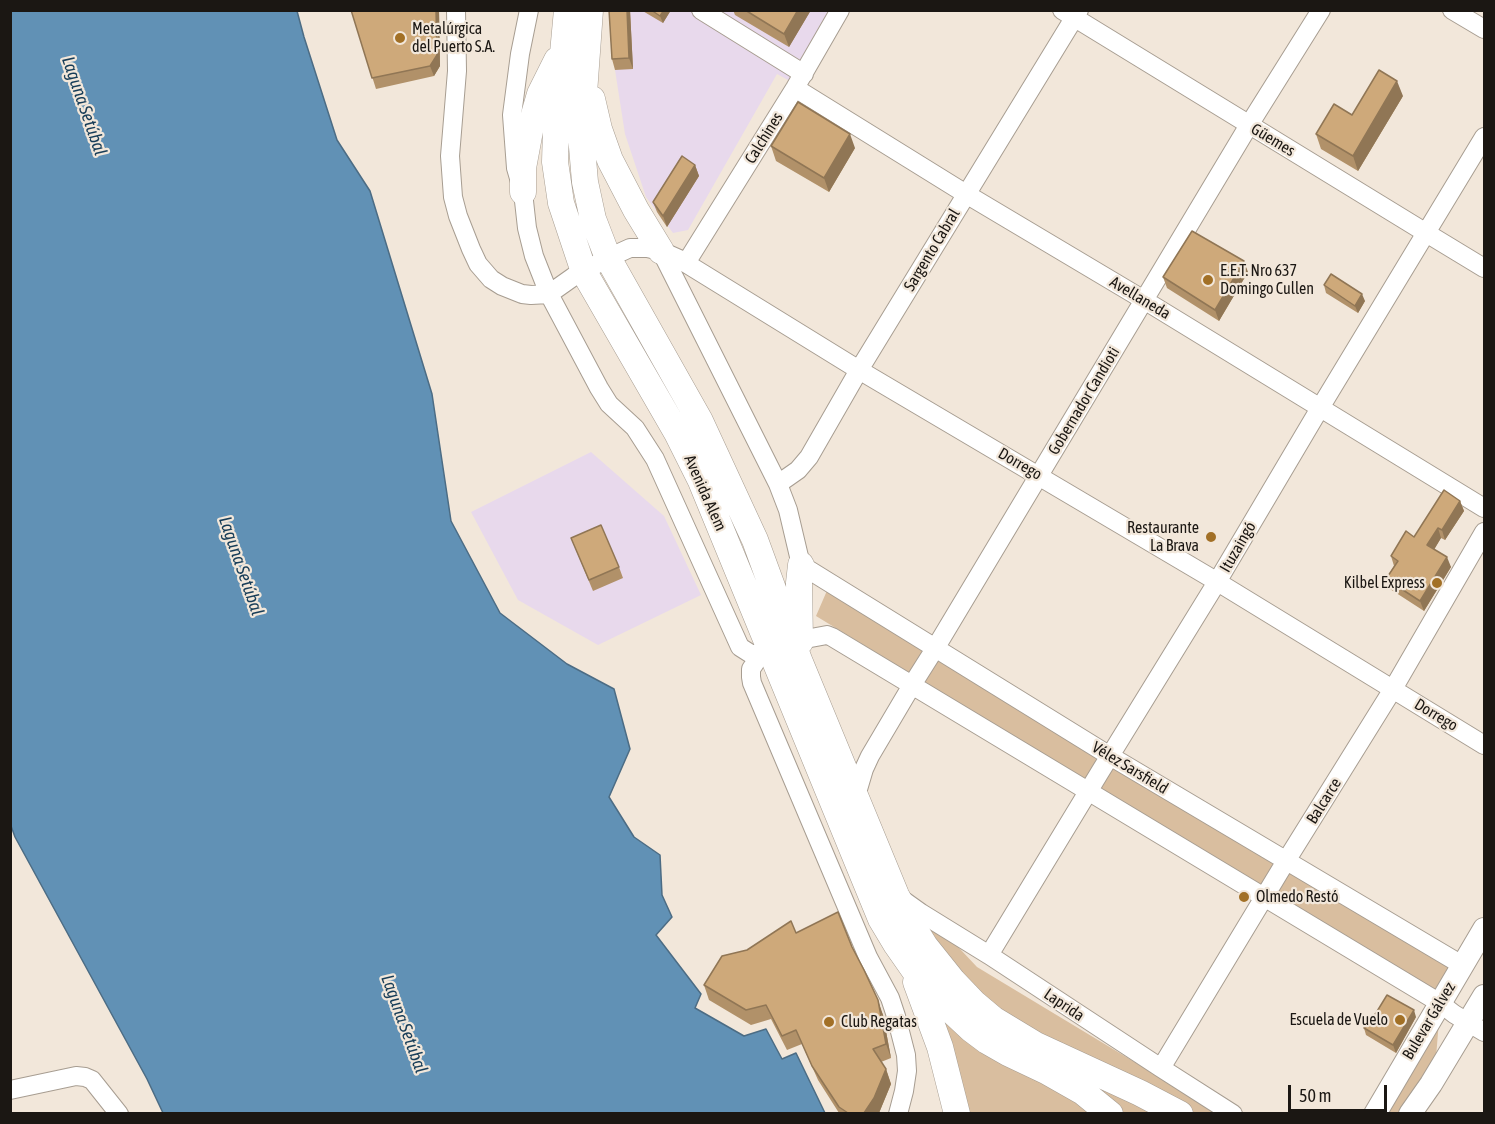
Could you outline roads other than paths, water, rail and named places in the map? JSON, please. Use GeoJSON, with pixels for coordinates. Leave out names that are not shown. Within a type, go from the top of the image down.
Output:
{"type":"FeatureCollection","features":[{"type":"Feature","properties":{"kind":"highway","name":"Avenida Alem"},"geometry":{"type":"LineString","coordinates":[[567,10],[575,48],[582,157],[593,219],[608,258],[700,422],[755,540],[785,649],[881,919],[911,967]]}},
{"type":"Feature","properties":{"kind":"highway","name":"Avenida Alem"},"geometry":{"type":"LineString","coordinates":[[590,10],[575,48],[556,129],[555,162],[561,203],[584,272],[677,433],[856,796],[896,895],[912,925],[925,946],[974,1003],[993,1019],[1036,1046],[1049,1062]]}},
{"type":"Feature","properties":{"kind":"highway"},"geometry":{"type":"LineString","coordinates":[[523,192],[524,168],[531,125],[540,94],[575,48]]}},
{"type":"Feature","properties":{"kind":"highway"},"geometry":{"type":"LineString","coordinates":[[575,48],[592,98],[598,129],[610,160],[636,210],[662,251]]}},
{"type":"Feature","properties":{"kind":"highway"},"geometry":{"type":"LineString","coordinates":[[785,649],[801,565]]}},
{"type":"Feature","properties":{"kind":"highway"},"geometry":{"type":"LineString","coordinates":[[911,967],[926,987],[971,1029],[1008,1053],[1049,1062],[1140,1093],[1180,1113]]}},
{"type":"Feature","properties":{"kind":"highway"},"geometry":{"type":"LineString","coordinates":[[911,967],[940,1047],[957,1113]]}},
{"type":"Feature","properties":{"kind":"highway"},"geometry":{"type":"LineString","coordinates":[[1049,1062],[1110,1113]]}},
{"type":"Feature","properties":{"kind":"main road","name":"Bulevar Gálvez"},"geometry":{"type":"LineString","coordinates":[[1375,1113],[1485,929]]}},
{"type":"Feature","properties":{"kind":"main road","name":"Bulevar Gálvez"},"geometry":{"type":"LineString","coordinates":[[1410,1113],[1477,1028],[1485,996]]}},
{"type":"Feature","properties":{"kind":"street"},"geometry":{"type":"LineString","coordinates":[[456,10],[457,71],[450,156],[453,197],[458,216],[478,264],[491,279],[522,294],[549,294]]}},
{"type":"Feature","properties":{"kind":"street"},"geometry":{"type":"LineString","coordinates":[[529,10],[518,66],[512,115],[516,168],[523,192],[534,256],[549,294],[604,397],[636,428],[655,459],[740,646],[751,654],[785,649],[827,635],[1440,1003],[1477,1028]]}},
{"type":"Feature","properties":{"kind":"street","name":"Avellaneda"},"geometry":{"type":"LineString","coordinates":[[701,10],[799,81],[966,194],[1485,508]]}},
{"type":"Feature","properties":{"kind":"street","name":"Calchines"},"geometry":{"type":"LineString","coordinates":[[686,263],[799,81],[840,10]]}},
{"type":"Feature","properties":{"kind":"street","name":"Gobernador Candioti"},"geometry":{"type":"LineString","coordinates":[[856,796],[870,756],[912,685],[1321,10]]}},
{"type":"Feature","properties":{"kind":"street"},"geometry":{"type":"LineString","coordinates":[[1452,10],[1485,29]]}},
{"type":"Feature","properties":{"kind":"street","name":"Güemes"},"geometry":{"type":"LineString","coordinates":[[1072,13],[1249,126],[1485,268]]}},
{"type":"Feature","properties":{"kind":"street","name":"Sargento Cabral"},"geometry":{"type":"LineString","coordinates":[[778,484],[798,470],[809,457],[1072,13]]}},
{"type":"Feature","properties":{"kind":"street","name":"Ituzaingó"},"geometry":{"type":"LineString","coordinates":[[989,955],[1485,137]]}},
{"type":"Feature","properties":{"kind":"street","name":"Dorrego"},"geometry":{"type":"LineString","coordinates":[[549,294],[608,258],[630,248],[662,251],[686,263],[859,370],[1217,582],[1485,745]]}},
{"type":"Feature","properties":{"kind":"street"},"geometry":{"type":"LineString","coordinates":[[662,251],[778,484],[788,510],[801,565]]}},
{"type":"Feature","properties":{"kind":"street","name":"Balcarce"},"geometry":{"type":"LineString","coordinates":[[1161,1068],[1393,689],[1485,532]]}},
{"type":"Feature","properties":{"kind":"street","name":"Vélez Sarsfield"},"geometry":{"type":"LineString","coordinates":[[801,565],[1110,756],[1462,965]]}},
{"type":"Feature","properties":{"kind":"street"},"geometry":{"type":"LineString","coordinates":[[785,649],[751,669],[752,683],[868,957],[890,998],[906,1055],[907,1071],[898,1113]]}},
{"type":"Feature","properties":{"kind":"street","name":"Laprida"},"geometry":{"type":"LineString","coordinates":[[896,895],[1233,1113]]}},
{"type":"Feature","properties":{"kind":"street"},"geometry":{"type":"LineString","coordinates":[[10,1090],[76,1076],[85,1077],[92,1080],[119,1113]]}},
{"type":"Feature","properties":{"kind":"water","name":"Laguna Setúbal"},"geometry":{"type":"Polygon","coordinates":[[[11,10],[297,11],[337,140],[370,191],[432,394],[451,521],[500,613],[567,664],[614,689],[630,749],[609,797],[634,837],[660,855],[662,895],[672,917],[656,935],[701,994],[695,1008],[744,1036],[766,1029],[782,1059],[796,1053],[825,1113],[163,1113],[11,826],[11,10]]]}},
{"type":"Feature","properties":{"kind":"place","name":"Metalúrgica del Puerto S.A."},"geometry":{"type":"Point","coordinates":[400,38]}},
{"type":"Feature","properties":{"kind":"place","name":"E.E.T. Nro 637 Domingo Cullen"},"geometry":{"type":"Point","coordinates":[1208,280]}},
{"type":"Feature","properties":{"kind":"place","name":"Restaurante La Brava"},"geometry":{"type":"Point","coordinates":[1211,537]}},
{"type":"Feature","properties":{"kind":"place","name":"Kilbel Express"},"geometry":{"type":"Point","coordinates":[1437,583]}},
{"type":"Feature","properties":{"kind":"place","name":"Olmedo Restó"},"geometry":{"type":"Point","coordinates":[1244,897]}},
{"type":"Feature","properties":{"kind":"place","name":"Escuela de Vuelo"},"geometry":{"type":"Point","coordinates":[1400,1020]}},
{"type":"Feature","properties":{"kind":"place","name":"Club Regatas"},"geometry":{"type":"Point","coordinates":[829,1022]}}]}
